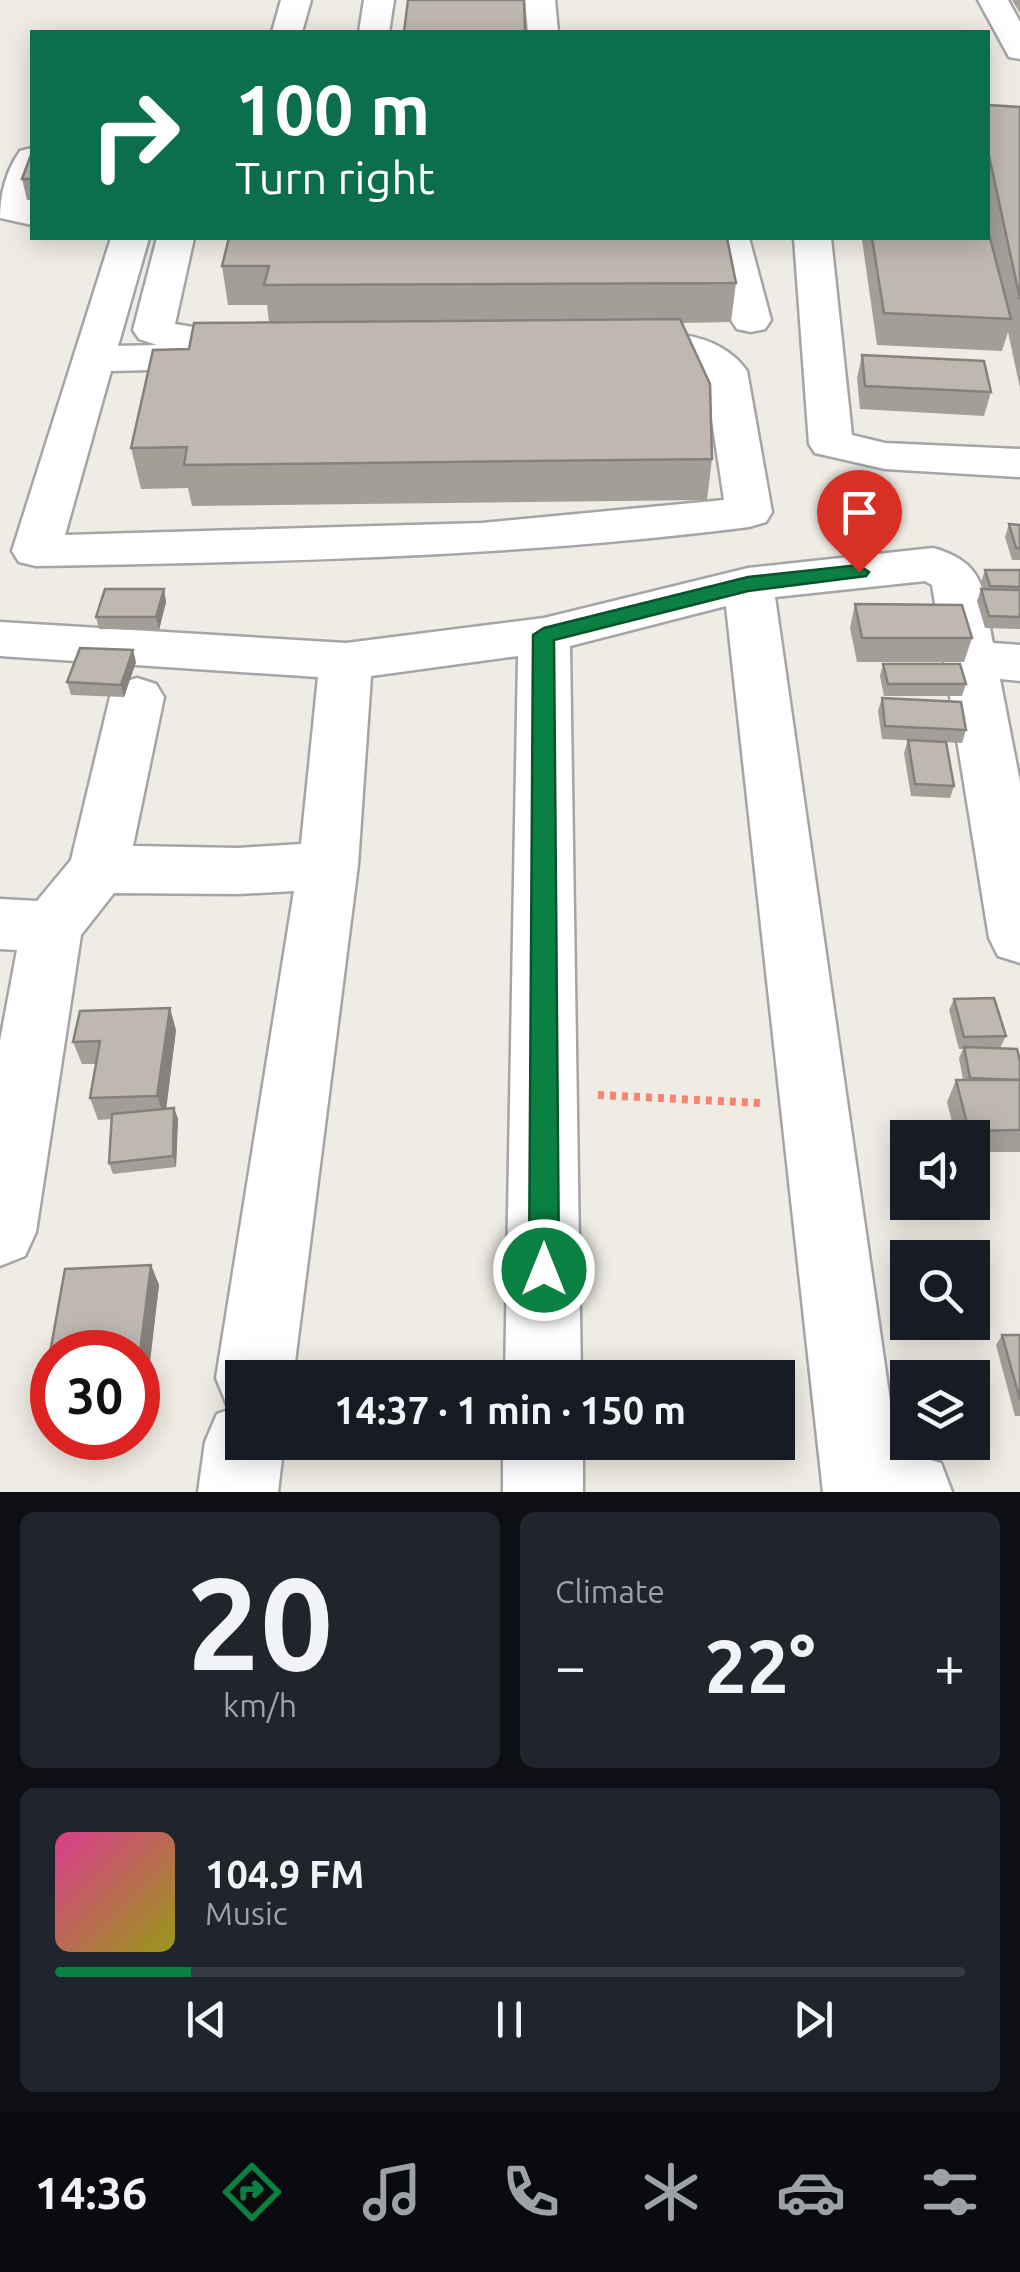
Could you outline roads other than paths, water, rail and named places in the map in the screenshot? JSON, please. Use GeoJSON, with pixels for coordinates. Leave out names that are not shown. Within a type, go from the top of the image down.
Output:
{"type":"FeatureCollection","features":[{"type":"Feature","properties":{"kind":"street"},"geometry":{"type":"LineString","coordinates":[[288,30],[296,0]]}},
{"type":"Feature","properties":{"kind":"street"},"geometry":{"type":"LineString","coordinates":[[374,30],[379,0]]}},
{"type":"Feature","properties":{"kind":"street"},"geometry":{"type":"LineString","coordinates":[[540,0],[542,30]]}},
{"type":"Feature","properties":{"kind":"street"},"geometry":{"type":"LineString","coordinates":[[993,0],[1020,50]]}},
{"type":"Feature","properties":{"kind":"street"},"geometry":{"type":"LineString","coordinates":[[30,163],[12,210],[30,214]]}},
{"type":"Feature","properties":{"kind":"street"},"geometry":{"type":"LineString","coordinates":[[129,240],[36,551],[414,544],[643,527],[750,512],[726,371],[714,358],[691,347],[572,349]]}},
{"type":"Feature","properties":{"kind":"street"},"geometry":{"type":"LineString","coordinates":[[93,359],[263,348],[188,342],[153,330],[176,240]]}},
{"type":"Feature","properties":{"kind":"street"},"geometry":{"type":"LineString","coordinates":[[731,240],[751,320]]}},
{"type":"Feature","properties":{"kind":"street"},"geometry":{"type":"LineString","coordinates":[[812,240],[830,444],[885,456],[1020,464]]}},
{"type":"Feature","properties":{"kind":"street"},"geometry":{"type":"LineString","coordinates":[[0,639],[346,661],[544,635],[748,584],[933,564],[955,577],[969,659],[1009,819],[1020,938]]}},
{"type":"Feature","properties":{"kind":"street"},"geometry":{"type":"LineString","coordinates":[[748,584],[811,1106],[879,1490]]}},
{"type":"Feature","properties":{"kind":"street"},"geometry":{"type":"LineString","coordinates":[[544,635],[544,1360]]}},
{"type":"Feature","properties":{"kind":"street"},"geometry":{"type":"LineString","coordinates":[[969,659],[1020,663]]}},
{"type":"Feature","properties":{"kind":"street"},"geometry":{"type":"LineString","coordinates":[[257,1360],[328,866],[346,661]]}},
{"type":"Feature","properties":{"kind":"street"},"geometry":{"type":"LineString","coordinates":[[100,869],[137,697]]}},
{"type":"Feature","properties":{"kind":"street"},"geometry":{"type":"LineString","coordinates":[[1,1225],[26,925],[100,869],[238,871],[328,866]]}},
{"type":"Feature","properties":{"kind":"street"},"geometry":{"type":"LineString","coordinates":[[238,1492],[242,1460]]}},
{"type":"Feature","properties":{"kind":"street"},"geometry":{"type":"LineString","coordinates":[[543,1460],[543,1492]]}}]}
